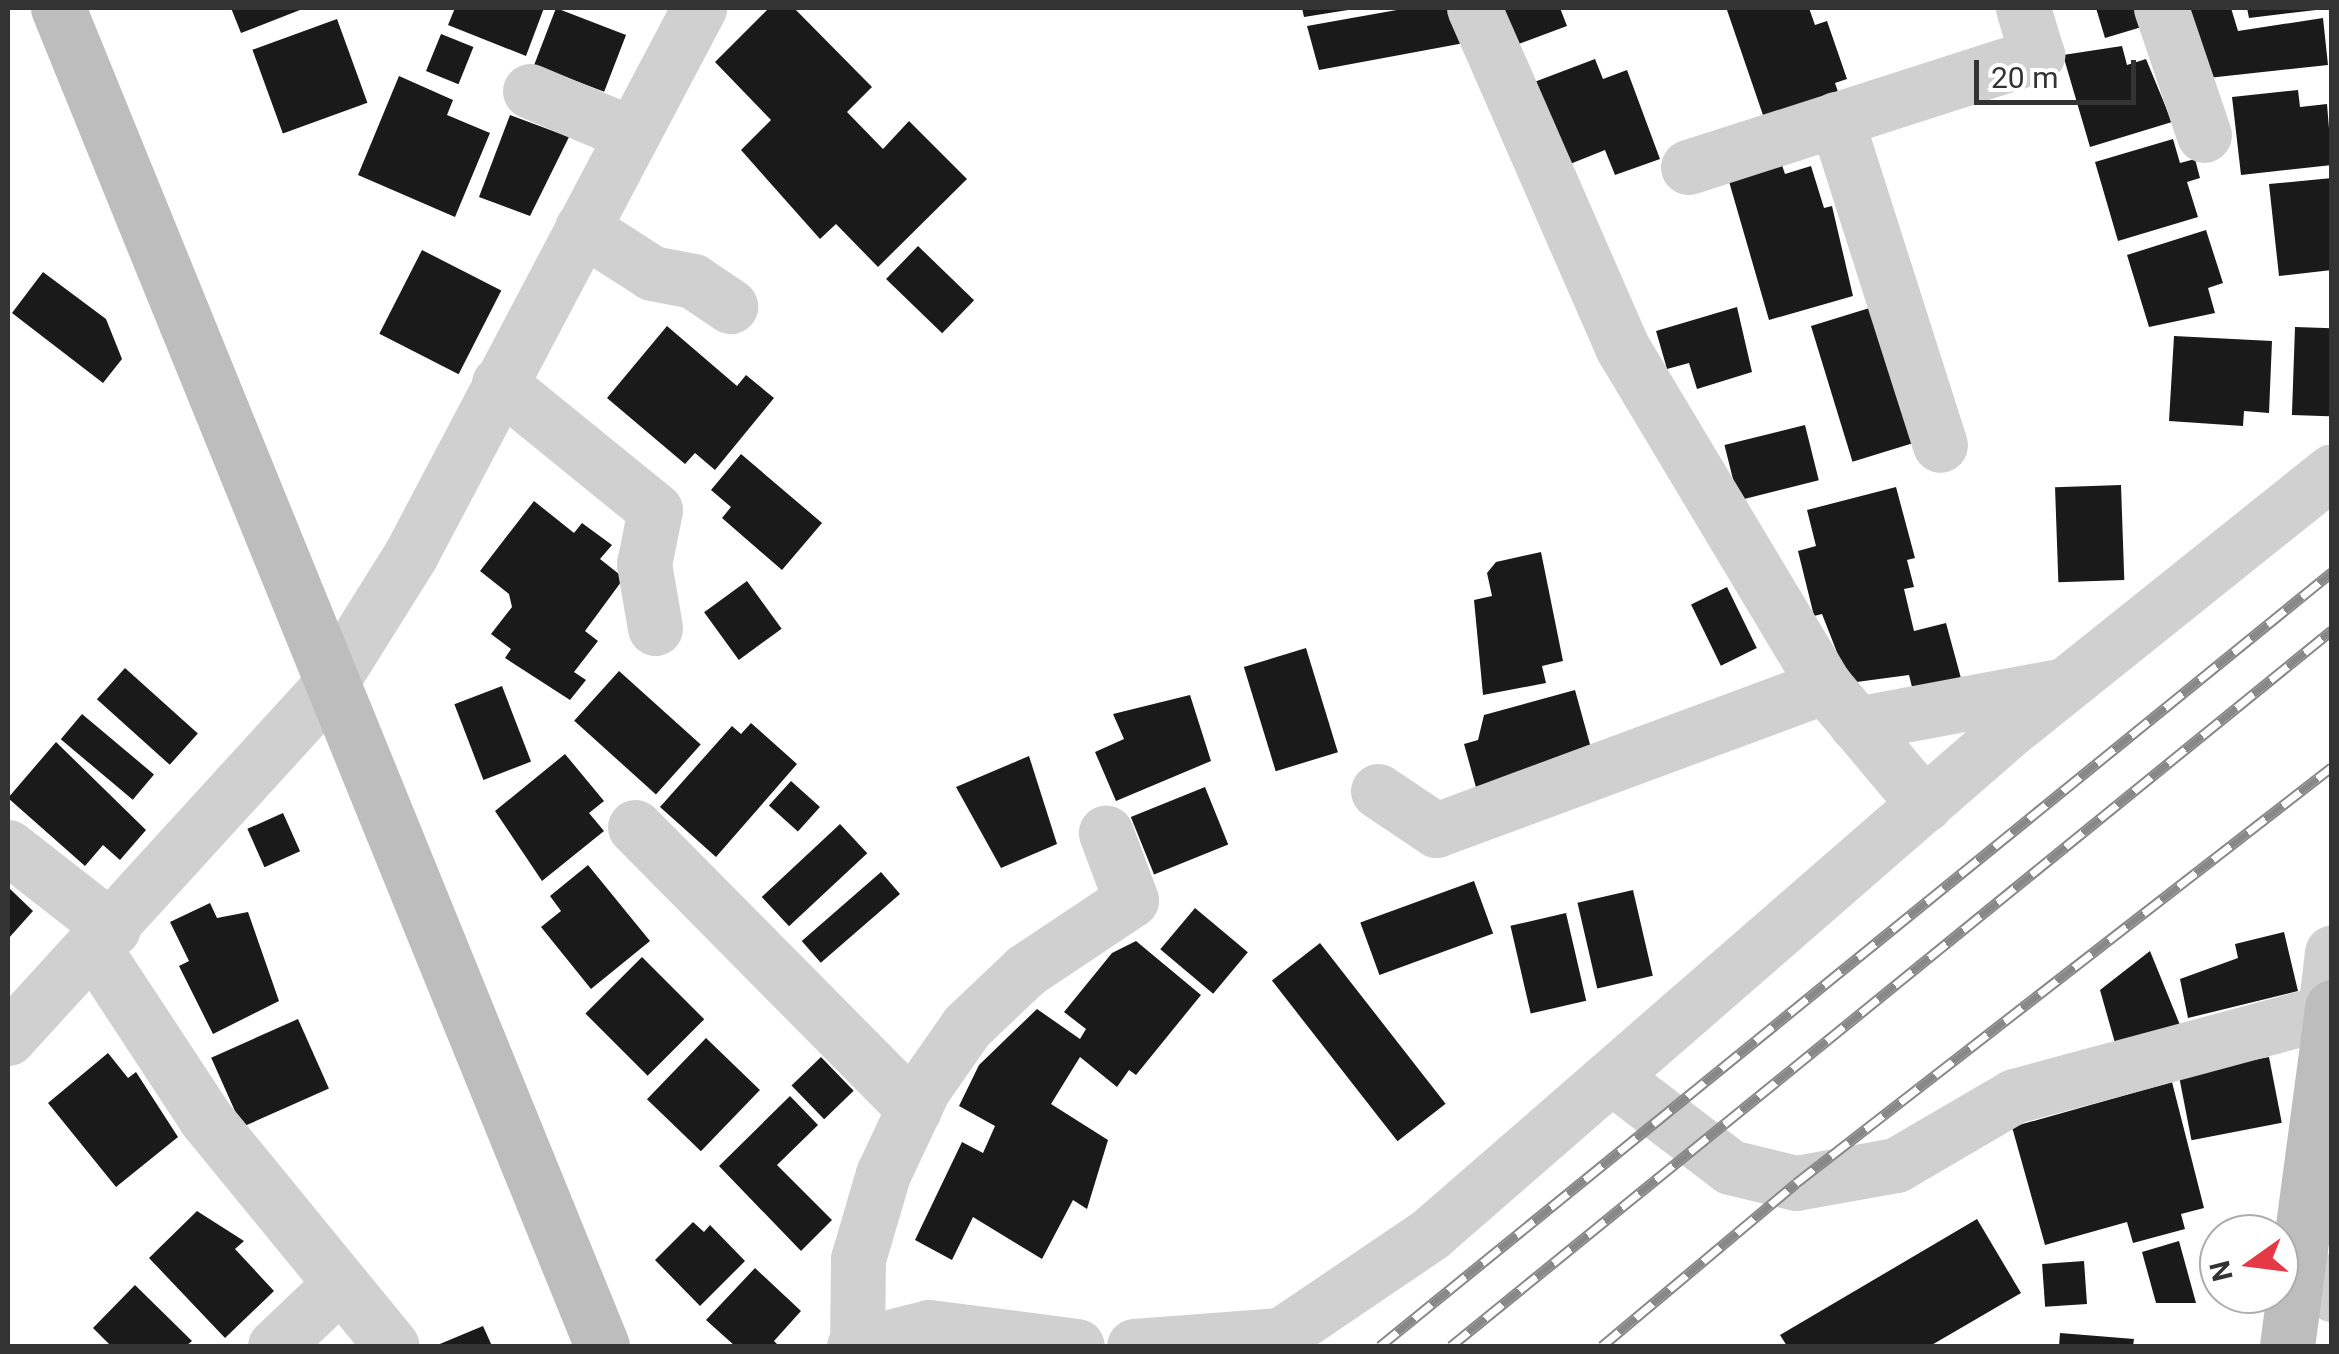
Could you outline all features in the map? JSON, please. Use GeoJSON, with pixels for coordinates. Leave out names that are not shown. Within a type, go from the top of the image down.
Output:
{"type":"FeatureCollection","features":[{"type":"Feature","properties":{"kind":"street"},"geometry":{"type":"LineString","coordinates":[[58,8],[328,687],[602,1346]]}},
{"type":"Feature","properties":{"kind":"street"},"geometry":{"type":"LineString","coordinates":[[8,1038],[104,940],[328,687],[410,556],[699,8]]}},
{"type":"Feature","properties":{"kind":"street"},"geometry":{"type":"LineString","coordinates":[[1474,8],[1622,347],[1841,705],[1925,805]]}},
{"type":"Feature","properties":{"kind":"street"},"geometry":{"type":"LineString","coordinates":[[1688,166],[2037,55],[2023,8]]}},
{"type":"Feature","properties":{"kind":"street"},"geometry":{"type":"LineString","coordinates":[[2161,8],[2204,135]]}},
{"type":"Feature","properties":{"kind":"street"},"geometry":{"type":"LineString","coordinates":[[530,91],[632,134]]}},
{"type":"Feature","properties":{"kind":"street"},"geometry":{"type":"LineString","coordinates":[[1836,120],[1940,445]]}},
{"type":"Feature","properties":{"kind":"street"},"geometry":{"type":"LineString","coordinates":[[582,228],[652,273],[693,282],[730,306]]}},
{"type":"Feature","properties":{"kind":"street"},"geometry":{"type":"LineString","coordinates":[[498,383],[655,510],[644,564],[656,628]]}},
{"type":"Feature","properties":{"kind":"street"},"geometry":{"type":"LineString","coordinates":[[1134,1346],[1281,1335],[1430,1234],[1616,1080],[1925,805],[2068,684],[2332,471]]}},
{"type":"Feature","properties":{"kind":"street"},"geometry":{"type":"LineString","coordinates":[[1378,791],[1436,830],[1841,705],[2068,684]]}},
{"type":"Feature","properties":{"kind":"street"},"geometry":{"type":"LineString","coordinates":[[634,828],[914,1109]]}},
{"type":"Feature","properties":{"kind":"street"},"geometry":{"type":"LineString","coordinates":[[1078,1346],[929,1327],[856,1345],[858,1258],[914,1109],[967,1026],[1026,970],[1130,900],[1106,833]]}},
{"type":"Feature","properties":{"kind":"street"},"geometry":{"type":"LineString","coordinates":[[8,847],[104,940],[206,1119],[392,1346]]}},
{"type":"Feature","properties":{"kind":"street"},"geometry":{"type":"LineString","coordinates":[[2287,1346],[2314,1278],[2332,952]]}},
{"type":"Feature","properties":{"kind":"street"},"geometry":{"type":"LineString","coordinates":[[1616,1080],[1730,1168],[1796,1183],[1896,1165],[2014,1096],[2328,1010]]}},
{"type":"Feature","properties":{"kind":"street"},"geometry":{"type":"LineString","coordinates":[[275,1346],[340,1284]]}},
{"type":"Feature","properties":{"kind":"building"},"geometry":{"type":"Polygon","coordinates":[[[231,8],[305,8],[241,33],[231,8]]]}},
{"type":"Feature","properties":{"kind":"building"},"geometry":{"type":"Polygon","coordinates":[[[455,8],[544,8],[526,56],[448,25],[455,8]]]}},
{"type":"Feature","properties":{"kind":"building"},"geometry":{"type":"Polygon","coordinates":[[[556,8],[626,35],[604,92],[534,65],[556,8]]]}},
{"type":"Feature","properties":{"kind":"building"},"geometry":{"type":"Polygon","coordinates":[[[769,8],[794,8],[872,87],[847,112],[883,149],[909,121],[967,179],[878,267],[836,224],[820,239],[741,150],[771,120],[715,62],[769,8]]]}},
{"type":"Feature","properties":{"kind":"building"},"geometry":{"type":"Polygon","coordinates":[[[1302,8],[1348,8],[1348,10],[1304,17],[1302,8]]]}},
{"type":"Feature","properties":{"kind":"building"},"geometry":{"type":"Polygon","coordinates":[[[1408,8],[1463,8],[1475,41],[1319,70],[1307,26],[1408,8]]]}},
{"type":"Feature","properties":{"kind":"building"},"geometry":{"type":"Polygon","coordinates":[[[1490,8],[1560,8],[1567,26],[1505,49],[1490,8]]]}},
{"type":"Feature","properties":{"kind":"building"},"geometry":{"type":"Polygon","coordinates":[[[1809,8],[1815,25],[1827,21],[1847,79],[1835,83],[1839,95],[1765,121],[1727,10],[1809,8]]]}},
{"type":"Feature","properties":{"kind":"building"},"geometry":{"type":"Polygon","coordinates":[[[2096,8],[2139,8],[2145,26],[2105,38],[2096,8]]]}},
{"type":"Feature","properties":{"kind":"building"},"geometry":{"type":"Polygon","coordinates":[[[2186,8],[2231,8],[2238,31],[2323,18],[2328,65],[2208,78],[2186,8]]]}},
{"type":"Feature","properties":{"kind":"building"},"geometry":{"type":"Polygon","coordinates":[[[2247,8],[2316,8],[2316,10],[2249,18],[2247,8]]]}},
{"type":"Feature","properties":{"kind":"building"},"geometry":{"type":"Polygon","coordinates":[[[337,19],[367,103],[283,133],[252,50],[337,19]]]}},
{"type":"Feature","properties":{"kind":"building"},"geometry":{"type":"Polygon","coordinates":[[[441,34],[473,47],[458,84],[426,71],[441,34]]]}},
{"type":"Feature","properties":{"kind":"building"},"geometry":{"type":"Polygon","coordinates":[[[2122,46],[2127,65],[2146,59],[2172,122],[2090,147],[2063,55],[2122,46]]]}},
{"type":"Feature","properties":{"kind":"building"},"geometry":{"type":"Polygon","coordinates":[[[1595,59],[1603,79],[1627,70],[1660,159],[1615,175],[1605,150],[1560,168],[1529,84],[1595,59]]]}},
{"type":"Feature","properties":{"kind":"building"},"geometry":{"type":"Polygon","coordinates":[[[399,76],[453,100],[447,115],[490,133],[455,217],[358,175],[399,76]]]}},
{"type":"Feature","properties":{"kind":"building"},"geometry":{"type":"Polygon","coordinates":[[[2298,90],[2300,107],[2327,104],[2332,165],[2241,175],[2232,97],[2298,90]]]}},
{"type":"Feature","properties":{"kind":"building"},"geometry":{"type":"Polygon","coordinates":[[[510,115],[569,137],[530,216],[479,197],[510,115]]]}},
{"type":"Feature","properties":{"kind":"building"},"geometry":{"type":"Polygon","coordinates":[[[2173,139],[2180,163],[2195,159],[2200,178],[2187,182],[2198,217],[2118,241],[2095,162],[2173,139]]]}},
{"type":"Feature","properties":{"kind":"building"},"geometry":{"type":"Polygon","coordinates":[[[1781,162],[1785,174],[1811,166],[1824,208],[1832,206],[1853,296],[1769,320],[1728,178],[1781,162]]]}},
{"type":"Feature","properties":{"kind":"building"},"geometry":{"type":"Polygon","coordinates":[[[2332,178],[2332,270],[2279,276],[2269,184],[2332,178]]]}},
{"type":"Feature","properties":{"kind":"building"},"geometry":{"type":"Polygon","coordinates":[[[2206,230],[2223,283],[2208,288],[2215,313],[2149,327],[2127,255],[2206,230]]]}},
{"type":"Feature","properties":{"kind":"building"},"geometry":{"type":"Polygon","coordinates":[[[918,246],[974,300],[942,333],[886,279],[918,246]]]}},
{"type":"Feature","properties":{"kind":"building"},"geometry":{"type":"Polygon","coordinates":[[[422,250],[501,290],[459,374],[379,334],[422,250]]]}},
{"type":"Feature","properties":{"kind":"building"},"geometry":{"type":"Polygon","coordinates":[[[43,272],[106,319],[122,359],[103,383],[12,313],[43,272]]]}},
{"type":"Feature","properties":{"kind":"building"},"geometry":{"type":"Polygon","coordinates":[[[1876,306],[1918,442],[1852,462],[1811,326],[1876,306]]]}},
{"type":"Feature","properties":{"kind":"building"},"geometry":{"type":"Polygon","coordinates":[[[1737,307],[1752,372],[1697,389],[1689,363],[1667,369],[1656,331],[1737,307]]]}},
{"type":"Feature","properties":{"kind":"building"},"geometry":{"type":"Polygon","coordinates":[[[667,326],[737,386],[746,375],[774,398],[715,470],[695,453],[685,464],[607,398],[667,326]]]}},
{"type":"Feature","properties":{"kind":"building"},"geometry":{"type":"Polygon","coordinates":[[[2295,327],[2332,328],[2329,416],[2292,415],[2295,327]]]}},
{"type":"Feature","properties":{"kind":"building"},"geometry":{"type":"Polygon","coordinates":[[[2174,336],[2272,341],[2269,413],[2244,411],[2243,426],[2169,421],[2174,336]]]}},
{"type":"Feature","properties":{"kind":"building"},"geometry":{"type":"Polygon","coordinates":[[[1805,425],[1819,480],[1738,500],[1724,445],[1805,425]]]}},
{"type":"Feature","properties":{"kind":"building"},"geometry":{"type":"Polygon","coordinates":[[[741,454],[822,523],[782,570],[722,518],[731,507],[711,490],[741,454]]]}},
{"type":"Feature","properties":{"kind":"building"},"geometry":{"type":"Polygon","coordinates":[[[2121,485],[2124,580],[2058,582],[2055,487],[2121,485]]]}},
{"type":"Feature","properties":{"kind":"building"},"geometry":{"type":"Polygon","coordinates":[[[1896,487],[1915,558],[1907,560],[1914,587],[1904,589],[1914,631],[1946,623],[1962,682],[1914,695],[1909,675],[1849,683],[1822,614],[1814,616],[1798,551],[1816,546],[1807,510],[1896,487]]]}},
{"type":"Feature","properties":{"kind":"building"},"geometry":{"type":"Polygon","coordinates":[[[534,501],[574,533],[582,523],[612,545],[600,559],[624,578],[585,631],[598,641],[574,672],[586,680],[570,700],[505,658],[511,649],[491,634],[512,607],[509,594],[480,571],[534,501]]]}},
{"type":"Feature","properties":{"kind":"building"},"geometry":{"type":"Polygon","coordinates":[[[1541,552],[1563,661],[1542,666],[1546,683],[1483,695],[1474,600],[1492,596],[1487,573],[1496,562],[1541,552]]]}},
{"type":"Feature","properties":{"kind":"building"},"geometry":{"type":"Polygon","coordinates":[[[747,581],[782,629],[739,660],[704,612],[747,581]]]}},
{"type":"Feature","properties":{"kind":"building"},"geometry":{"type":"Polygon","coordinates":[[[1727,587],[1757,648],[1721,666],[1691,605],[1727,587]]]}},
{"type":"Feature","properties":{"kind":"building"},"geometry":{"type":"Polygon","coordinates":[[[1306,648],[1338,752],[1276,771],[1244,667],[1306,648]]]}},
{"type":"Feature","properties":{"kind":"building"},"geometry":{"type":"Polygon","coordinates":[[[125,668],[198,734],[170,765],[97,699],[125,668]]]}},
{"type":"Feature","properties":{"kind":"building"},"geometry":{"type":"Polygon","coordinates":[[[619,671],[701,745],[656,794],[574,721],[619,671]]]}},
{"type":"Feature","properties":{"kind":"building"},"geometry":{"type":"Polygon","coordinates":[[[502,686],[531,762],[483,780],[454,704],[502,686]]]}},
{"type":"Feature","properties":{"kind":"building"},"geometry":{"type":"Polygon","coordinates":[[[1575,690],[1591,748],[1477,791],[1464,744],[1478,740],[1484,715],[1575,690]]]}},
{"type":"Feature","properties":{"kind":"building"},"geometry":{"type":"Polygon","coordinates":[[[1190,695],[1211,761],[1116,801],[1095,752],[1124,739],[1113,714],[1190,695]]]}},
{"type":"Feature","properties":{"kind":"building"},"geometry":{"type":"Polygon","coordinates":[[[82,714],[154,774],[133,800],[61,739],[82,714]]]}},
{"type":"Feature","properties":{"kind":"building"},"geometry":{"type":"Polygon","coordinates":[[[751,723],[797,764],[716,857],[660,807],[732,726],[741,734],[751,723]]]}},
{"type":"Feature","properties":{"kind":"building"},"geometry":{"type":"Polygon","coordinates":[[[56,742],[146,830],[120,860],[103,845],[85,866],[8,798],[56,742]]]}},
{"type":"Feature","properties":{"kind":"building"},"geometry":{"type":"Polygon","coordinates":[[[565,754],[604,801],[589,813],[604,831],[542,881],[495,811],[565,754]]]}},
{"type":"Feature","properties":{"kind":"building"},"geometry":{"type":"Polygon","coordinates":[[[1029,756],[1057,844],[1001,868],[956,787],[1029,756]]]}},
{"type":"Feature","properties":{"kind":"building"},"geometry":{"type":"Polygon","coordinates":[[[791,781],[820,807],[798,832],[769,806],[791,781]]]}},
{"type":"Feature","properties":{"kind":"building"},"geometry":{"type":"Polygon","coordinates":[[[1205,787],[1228,844],[1154,874],[1131,817],[1205,787]]]}},
{"type":"Feature","properties":{"kind":"building"},"geometry":{"type":"Polygon","coordinates":[[[283,813],[300,851],[264,867],[247,829],[283,813]]]}},
{"type":"Feature","properties":{"kind":"building"},"geometry":{"type":"Polygon","coordinates":[[[840,824],[867,853],[789,926],[762,897],[840,824]]]}},
{"type":"Feature","properties":{"kind":"building"},"geometry":{"type":"Polygon","coordinates":[[[588,865],[650,941],[591,989],[541,927],[561,911],[550,896],[588,865]]]}},
{"type":"Feature","properties":{"kind":"building"},"geometry":{"type":"Polygon","coordinates":[[[881,872],[900,894],[821,963],[802,941],[881,872]]]}},
{"type":"Feature","properties":{"kind":"building"},"geometry":{"type":"Polygon","coordinates":[[[1474,881],[1493,934],[1379,975],[1360,922],[1474,881]]]}},
{"type":"Feature","properties":{"kind":"building"},"geometry":{"type":"Polygon","coordinates":[[[8,887],[33,911],[8,939],[8,887]]]}},
{"type":"Feature","properties":{"kind":"building"},"geometry":{"type":"Polygon","coordinates":[[[1633,890],[1653,976],[1597,989],[1577,903],[1633,890]]]}},
{"type":"Feature","properties":{"kind":"building"},"geometry":{"type":"Polygon","coordinates":[[[210,903],[217,918],[248,912],[279,1001],[213,1034],[179,966],[189,961],[170,922],[210,903]]]}},
{"type":"Feature","properties":{"kind":"building"},"geometry":{"type":"Polygon","coordinates":[[[1195,908],[1248,952],[1213,994],[1160,949],[1195,908]]]}},
{"type":"Feature","properties":{"kind":"building"},"geometry":{"type":"Polygon","coordinates":[[[1566,913],[1586,1001],[1531,1014],[1510,926],[1566,913]]]}},
{"type":"Feature","properties":{"kind":"building"},"geometry":{"type":"Polygon","coordinates":[[[2284,932],[2298,991],[2188,1018],[2180,979],[2238,958],[2235,944],[2284,932]]]}},
{"type":"Feature","properties":{"kind":"building"},"geometry":{"type":"Polygon","coordinates":[[[1136,941],[1201,995],[1136,1075],[1129,1070],[1117,1087],[1080,1057],[1051,1104],[1108,1140],[1087,1209],[1073,1200],[1042,1259],[973,1217],[952,1260],[915,1240],[962,1142],[983,1153],[995,1126],[959,1106],[979,1065],[1037,1009],[1080,1039],[1086,1029],[1064,1012],[1112,953],[1136,941]]]}},
{"type":"Feature","properties":{"kind":"building"},"geometry":{"type":"Polygon","coordinates":[[[1320,943],[1446,1104],[1398,1141],[1272,981],[1320,943]]]}},
{"type":"Feature","properties":{"kind":"building"},"geometry":{"type":"Polygon","coordinates":[[[2150,951],[2180,1025],[2115,1043],[2100,990],[2150,951]]]}},
{"type":"Feature","properties":{"kind":"building"},"geometry":{"type":"Polygon","coordinates":[[[642,957],[704,1019],[648,1076],[585,1014],[642,957]]]}},
{"type":"Feature","properties":{"kind":"building"},"geometry":{"type":"Polygon","coordinates":[[[298,1019],[329,1088],[242,1127],[211,1058],[298,1019]]]}},
{"type":"Feature","properties":{"kind":"building"},"geometry":{"type":"Polygon","coordinates":[[[706,1038],[760,1090],[701,1151],[647,1099],[706,1038]]]}},
{"type":"Feature","properties":{"kind":"building"},"geometry":{"type":"Polygon","coordinates":[[[108,1053],[128,1078],[136,1072],[178,1137],[116,1187],[48,1103],[108,1053]]]}},
{"type":"Feature","properties":{"kind":"building"},"geometry":{"type":"Polygon","coordinates":[[[821,1057],[854,1091],[824,1119],[792,1085],[821,1057]]]}},
{"type":"Feature","properties":{"kind":"building"},"geometry":{"type":"Polygon","coordinates":[[[2269,1057],[2282,1123],[2191,1140],[2179,1075],[2269,1057]]]}},
{"type":"Feature","properties":{"kind":"building"},"geometry":{"type":"Polygon","coordinates":[[[2172,1082],[2204,1208],[2181,1214],[2185,1229],[2133,1243],[2127,1222],[2045,1245],[2012,1127],[2172,1082]]]}},
{"type":"Feature","properties":{"kind":"building"},"geometry":{"type":"Polygon","coordinates":[[[790,1096],[818,1125],[777,1165],[832,1220],[801,1251],[719,1166],[790,1096]]]}},
{"type":"Feature","properties":{"kind":"building"},"geometry":{"type":"Polygon","coordinates":[[[197,1211],[244,1241],[235,1249],[274,1291],[225,1338],[149,1258],[197,1211]]]}},
{"type":"Feature","properties":{"kind":"building"},"geometry":{"type":"Polygon","coordinates":[[[1977,1219],[2021,1293],[1930,1346],[1787,1346],[1780,1335],[1977,1219]]]}},
{"type":"Feature","properties":{"kind":"building"},"geometry":{"type":"Polygon","coordinates":[[[693,1222],[704,1232],[710,1225],[745,1261],[700,1306],[655,1260],[693,1222]]]}},
{"type":"Feature","properties":{"kind":"building"},"geometry":{"type":"Polygon","coordinates":[[[2179,1241],[2196,1303],[2156,1303],[2142,1252],[2179,1241]]]}},
{"type":"Feature","properties":{"kind":"building"},"geometry":{"type":"Polygon","coordinates":[[[2084,1261],[2087,1304],[2045,1307],[2042,1264],[2084,1261]]]}},
{"type":"Feature","properties":{"kind":"building"},"geometry":{"type":"Polygon","coordinates":[[[755,1268],[801,1311],[774,1341],[779,1346],[735,1346],[706,1320],[755,1268]]]}},
{"type":"Feature","properties":{"kind":"building"},"geometry":{"type":"Polygon","coordinates":[[[135,1285],[192,1341],[186,1346],[111,1346],[93,1328],[135,1285]]]}},
{"type":"Feature","properties":{"kind":"building"},"geometry":{"type":"Polygon","coordinates":[[[483,1326],[492,1346],[435,1346],[483,1326]]]}},
{"type":"Feature","properties":{"kind":"building"},"geometry":{"type":"Polygon","coordinates":[[[2060,1333],[2134,1339],[2133,1346],[2059,1346],[2060,1333]]]}},
{"type":"Feature","properties":{"kind":"railway"},"geometry":{"type":"LineString","coordinates":[[1380,1346],[2332,572]]}},
{"type":"Feature","properties":{"kind":"railway"},"geometry":{"type":"LineString","coordinates":[[1451,1346],[2332,630]]}},
{"type":"Feature","properties":{"kind":"railway"},"geometry":{"type":"LineString","coordinates":[[1602,1346],[1796,1183],[2332,767]]}}]}
